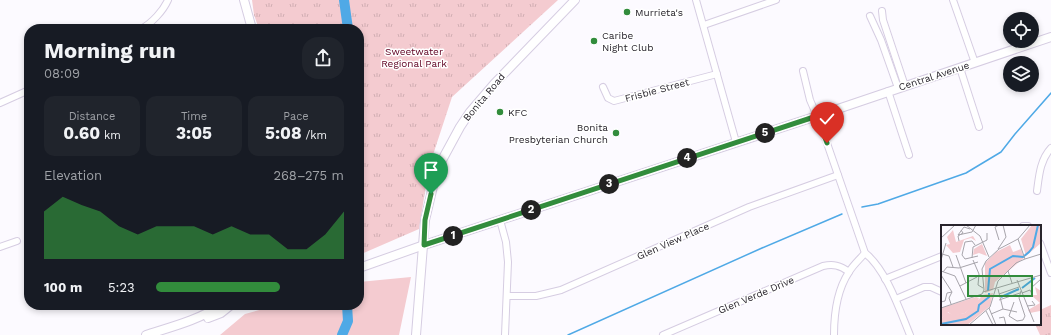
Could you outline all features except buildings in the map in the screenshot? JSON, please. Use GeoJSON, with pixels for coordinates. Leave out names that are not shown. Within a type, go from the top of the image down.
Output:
{"type":"FeatureCollection","features":[{"type":"Feature","properties":{"kind":"main road"},"geometry":{"type":"LineString","coordinates":[[244,0],[251,24]]}},
{"type":"Feature","properties":{"kind":"main road","name":"Bonita Road"},"geometry":{"type":"LineString","coordinates":[[416,335],[425,220],[435,178],[441,162],[470,112],[494,84],[575,0]]}},
{"type":"Feature","properties":{"kind":"main road","name":"Central Avenue"},"geometry":{"type":"LineString","coordinates":[[364,266],[1051,37]]}},
{"type":"Feature","properties":{"kind":"main road"},"geometry":{"type":"LineString","coordinates":[[146,335],[190,320],[214,310]]}},
{"type":"Feature","properties":{"kind":"main road"},"geometry":{"type":"LineString","coordinates":[[190,320],[198,322],[221,313],[225,310]]}},
{"type":"Feature","properties":{"kind":"street"},"geometry":{"type":"LineString","coordinates":[[152,24],[168,0]]}},
{"type":"Feature","properties":{"kind":"street"},"geometry":{"type":"LineString","coordinates":[[696,0],[736,142]]}},
{"type":"Feature","properties":{"kind":"street"},"geometry":{"type":"LineString","coordinates":[[704,25],[776,0]]}},
{"type":"Feature","properties":{"kind":"street"},"geometry":{"type":"LineString","coordinates":[[953,0],[975,63]]}},
{"type":"Feature","properties":{"kind":"street"},"geometry":{"type":"LineString","coordinates":[[882,11],[883,20],[902,87]]}},
{"type":"Feature","properties":{"kind":"street"},"geometry":{"type":"LineString","coordinates":[[870,16],[902,87]]}},
{"type":"Feature","properties":{"kind":"street"},"geometry":{"type":"LineString","coordinates":[[960,68],[979,127]]}},
{"type":"Feature","properties":{"kind":"street"},"geometry":{"type":"LineString","coordinates":[[803,71],[810,100],[865,253],[870,257],[885,279],[896,299],[910,335]]}},
{"type":"Feature","properties":{"kind":"street","name":"Frisbie Street"},"geometry":{"type":"LineString","coordinates":[[603,88],[608,98],[614,101],[717,74]]}},
{"type":"Feature","properties":{"kind":"street"},"geometry":{"type":"LineString","coordinates":[[0,103],[24,92]]}},
{"type":"Feature","properties":{"kind":"street"},"geometry":{"type":"LineString","coordinates":[[888,92],[910,155]]}},
{"type":"Feature","properties":{"kind":"street"},"geometry":{"type":"LineString","coordinates":[[1037,192],[1041,164],[1051,148]]}},
{"type":"Feature","properties":{"kind":"street","name":"Glen View Place"},"geometry":{"type":"LineString","coordinates":[[507,296],[536,296],[561,290],[749,207],[838,175]]}},
{"type":"Feature","properties":{"kind":"street"},"geometry":{"type":"LineString","coordinates":[[500,220],[506,242],[508,258],[505,335]]}},
{"type":"Feature","properties":{"kind":"street"},"geometry":{"type":"LineString","coordinates":[[0,247],[17,241]]}},
{"type":"Feature","properties":{"kind":"street"},"geometry":{"type":"LineString","coordinates":[[1041,246],[1051,273]]}},
{"type":"Feature","properties":{"kind":"street"},"geometry":{"type":"LineString","coordinates":[[834,335],[837,303],[841,289],[849,272],[865,253]]}},
{"type":"Feature","properties":{"kind":"street"},"geometry":{"type":"LineString","coordinates":[[885,279],[941,256]]}},
{"type":"Feature","properties":{"kind":"street","name":"Glen Verde Drive"},"geometry":{"type":"LineString","coordinates":[[663,335],[823,266],[836,265],[849,272]]}},
{"type":"Feature","properties":{"kind":"street"},"geometry":{"type":"LineString","coordinates":[[896,299],[924,287],[930,287],[941,292]]}},
{"type":"Feature","properties":{"kind":"green space","name":"Sweetwater Regional Park"},"geometry":{"type":"Polygon","coordinates":[[[252,0],[558,0],[452,97],[429,167],[419,229],[364,253],[364,24],[257,24],[254,15],[252,0]]]}},
{"type":"Feature","properties":{"kind":"green space"},"geometry":{"type":"Polygon","coordinates":[[[411,277],[399,335],[220,335],[245,314],[259,310],[364,310],[364,282],[411,277]]]}},
{"type":"Feature","properties":{"kind":"green space"},"geometry":{"type":"Polygon","coordinates":[[[1051,305],[1051,335],[1040,335],[1035,325],[1041,325],[1041,310],[1051,305]]]}},
{"type":"Feature","properties":{"kind":"waterway"},"geometry":{"type":"LineString","coordinates":[[344,0],[347,24]]}},
{"type":"Feature","properties":{"kind":"waterway"},"geometry":{"type":"LineString","coordinates":[[862,207],[878,204],[966,173],[1001,152],[1051,93]]}},
{"type":"Feature","properties":{"kind":"waterway"},"geometry":{"type":"LineString","coordinates":[[568,335],[762,248],[842,214]]}},
{"type":"Feature","properties":{"kind":"waterway"},"geometry":{"type":"LineString","coordinates":[[342,335],[348,321],[347,310]]}},
{"type":"Feature","properties":{"kind":"place","name":"Murrieta's"},"geometry":{"type":"Point","coordinates":[627,12]}},
{"type":"Feature","properties":{"kind":"place","name":"Caribe Night Club"},"geometry":{"type":"Point","coordinates":[594,41]}},
{"type":"Feature","properties":{"kind":"place","name":"KFC"},"geometry":{"type":"Point","coordinates":[500,112]}},
{"type":"Feature","properties":{"kind":"place","name":"Bonita Presbyterian Church"},"geometry":{"type":"Point","coordinates":[616,133]}},
{"type":"Feature","properties":{"kind":"route"},"geometry":{"type":"LineString","coordinates":[[431,194],[425,220],[424,245],[817,116],[827,143]]}}]}
